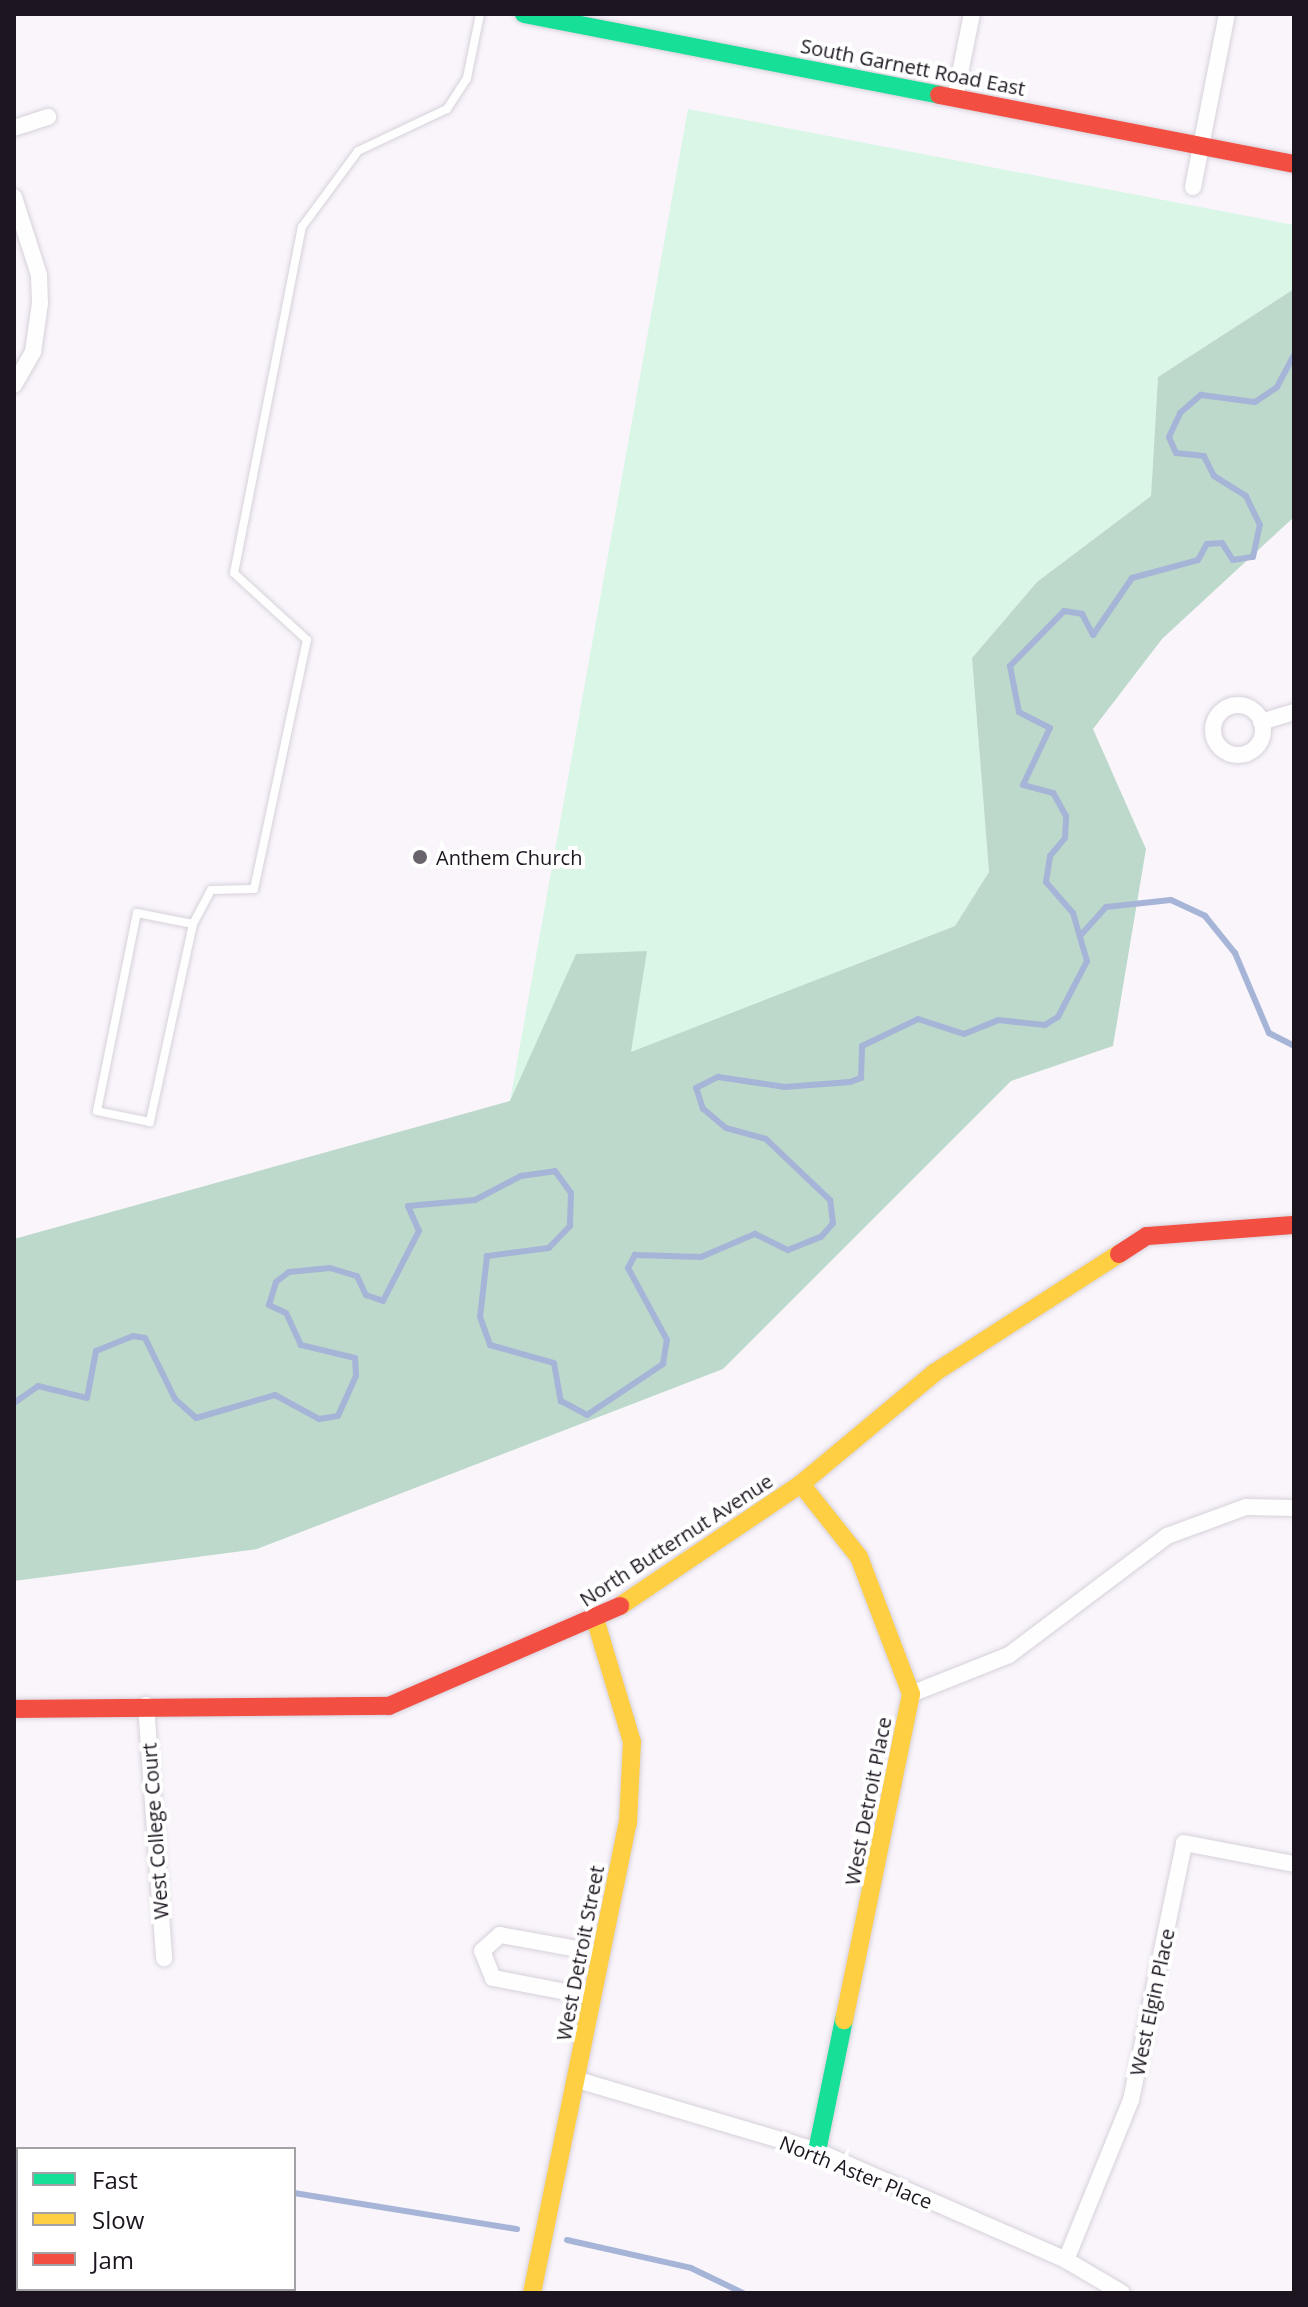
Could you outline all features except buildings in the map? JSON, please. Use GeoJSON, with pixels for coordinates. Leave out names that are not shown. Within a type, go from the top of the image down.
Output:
{"type":"FeatureCollection","features":[{"type":"Feature","properties":{"kind":"street","name":"South Garnett Road East"},"geometry":{"type":"LineString","coordinates":[[524,14],[1294,164]]}},
{"type":"Feature","properties":{"kind":"street"},"geometry":{"type":"LineString","coordinates":[[955,98],[972,14]]}},
{"type":"Feature","properties":{"kind":"street"},"geometry":{"type":"LineString","coordinates":[[1193,187],[1227,14]]}},
{"type":"Feature","properties":{"kind":"street"},"geometry":{"type":"LineString","coordinates":[[14,128],[48,117]]}},
{"type":"Feature","properties":{"kind":"street"},"geometry":{"type":"LineString","coordinates":[[14,197],[39,275],[40,303],[33,352],[14,385]]}},
{"type":"Feature","properties":{"kind":"street"},"geometry":{"type":"LineString","coordinates":[[1261,722],[1294,712]]}},
{"type":"Feature","properties":{"kind":"street","name":"North Butternut Avenue"},"geometry":{"type":"LineString","coordinates":[[14,1709],[146,1705],[389,1706],[596,1622],[801,1484],[934,1373],[1147,1236],[1294,1225]]}},
{"type":"Feature","properties":{"kind":"street","name":"West Detroit Place"},"geometry":{"type":"LineString","coordinates":[[801,1484],[859,1557],[911,1694],[817,2151]]}},
{"type":"Feature","properties":{"kind":"street"},"geometry":{"type":"LineString","coordinates":[[911,1694],[1009,1655],[1167,1536],[1246,1507],[1294,1508]]}},
{"type":"Feature","properties":{"kind":"street","name":"West Detroit Street"},"geometry":{"type":"LineString","coordinates":[[532,2293],[578,2080],[600,1953],[628,1823],[632,1742],[596,1622]]}},
{"type":"Feature","properties":{"kind":"street","name":"West College Court"},"geometry":{"type":"LineString","coordinates":[[146,1705],[164,1958]]}},
{"type":"Feature","properties":{"kind":"street","name":"West Elgin Place"},"geometry":{"type":"LineString","coordinates":[[1066,2260],[1131,2100],[1184,1843],[1294,1864]]}},
{"type":"Feature","properties":{"kind":"street"},"geometry":{"type":"LineString","coordinates":[[592,1997],[493,1978],[482,1951],[500,1935],[600,1953]]}},
{"type":"Feature","properties":{"kind":"street","name":"North Aster Place"},"geometry":{"type":"LineString","coordinates":[[578,2080],[817,2151],[1066,2260],[1122,2293]]}},
{"type":"Feature","properties":{"kind":"lane"},"geometry":{"type":"LineString","coordinates":[[193,924],[137,913],[97,1111],[150,1122],[193,924],[211,890],[254,889],[307,640],[234,573],[302,227],[358,151],[447,109],[467,78],[480,14]]}},
{"type":"Feature","properties":{"kind":"green space"},"geometry":{"type":"Polygon","coordinates":[[[688,109],[1294,225],[1294,289],[1158,377],[1151,496],[1037,582],[972,658],[989,872],[955,926],[510,1101],[688,109]]]}},
{"type":"Feature","properties":{"kind":"green space"},"geometry":{"type":"Polygon","coordinates":[[[1294,289],[1294,517],[1162,639],[1093,729],[1146,849],[1113,1046],[1011,1081],[723,1369],[257,1549],[14,1581],[14,1239],[510,1101],[576,954],[647,951],[631,1052],[955,926],[989,872],[972,658],[1037,582],[1151,496],[1158,377],[1294,289]]]}},
{"type":"Feature","properties":{"kind":"waterway"},"geometry":{"type":"LineString","coordinates":[[14,1403],[38,1386],[87,1398],[96,1351],[133,1336],[145,1338],[175,1399],[196,1418],[275,1395],[319,1419],[338,1416],[356,1376],[355,1358],[301,1345],[286,1313],[269,1305],[276,1282],[289,1272],[330,1268],[357,1276],[366,1295],[383,1301],[419,1231],[408,1206],[475,1200],[521,1176],[555,1171],[571,1193],[570,1226],[549,1248],[487,1256],[480,1317],[490,1345],[554,1363],[561,1401],[587,1415],[663,1364],[667,1340],[628,1268],[635,1255],[701,1257],[755,1234],[788,1250],[821,1237],[833,1223],[830,1200],[766,1139],[726,1128],[703,1109],[696,1088],[718,1077],[785,1087],[850,1082],[861,1078],[862,1046],[918,1019],[964,1034],[998,1020],[1045,1025],[1058,1017],[1087,961],[1073,913],[1046,882],[1050,856],[1065,838],[1066,816],[1053,793],[1023,785],[1050,728],[1019,712],[1010,666],[1064,611],[1082,614],[1093,635],[1132,578],[1198,560],[1207,544],[1222,543],[1233,560],[1253,557],[1260,525],[1246,496],[1214,476],[1204,456],[1176,453],[1169,437],[1180,413],[1201,395],[1255,402],[1277,387],[1294,355]]}},
{"type":"Feature","properties":{"kind":"waterway"},"geometry":{"type":"LineString","coordinates":[[1080,936],[1106,907],[1171,900],[1205,916],[1235,953],[1269,1033],[1294,1046]]}},
{"type":"Feature","properties":{"kind":"waterway"},"geometry":{"type":"LineString","coordinates":[[296,2193],[517,2229]]}},
{"type":"Feature","properties":{"kind":"waterway"},"geometry":{"type":"LineString","coordinates":[[567,2240],[691,2268],[743,2293]]}},
{"type":"Feature","properties":{"kind":"traffic: fast"},"geometry":{"type":"LineString","coordinates":[[524,14],[939,95]]}},
{"type":"Feature","properties":{"kind":"traffic: fast"},"geometry":{"type":"LineString","coordinates":[[817,2151],[844,2020]]}},
{"type":"Feature","properties":{"kind":"traffic: slow"},"geometry":{"type":"LineString","coordinates":[[620,1606],[801,1484],[934,1373],[1119,1254]]}},
{"type":"Feature","properties":{"kind":"traffic: slow"},"geometry":{"type":"LineString","coordinates":[[801,1484],[859,1557],[911,1694],[844,2020]]}},
{"type":"Feature","properties":{"kind":"traffic: slow"},"geometry":{"type":"LineString","coordinates":[[532,2293],[628,1823],[632,1742],[596,1622]]}},
{"type":"Feature","properties":{"kind":"traffic: jam"},"geometry":{"type":"LineString","coordinates":[[939,95],[1294,164]]}},
{"type":"Feature","properties":{"kind":"traffic: jam"},"geometry":{"type":"LineString","coordinates":[[1119,1254],[1147,1236],[1294,1225]]}},
{"type":"Feature","properties":{"kind":"traffic: jam"},"geometry":{"type":"LineString","coordinates":[[14,1709],[389,1706],[620,1606]]}},
{"type":"Feature","properties":{"kind":"place","name":"Anthem Church"},"geometry":{"type":"Point","coordinates":[420,857]}}]}
